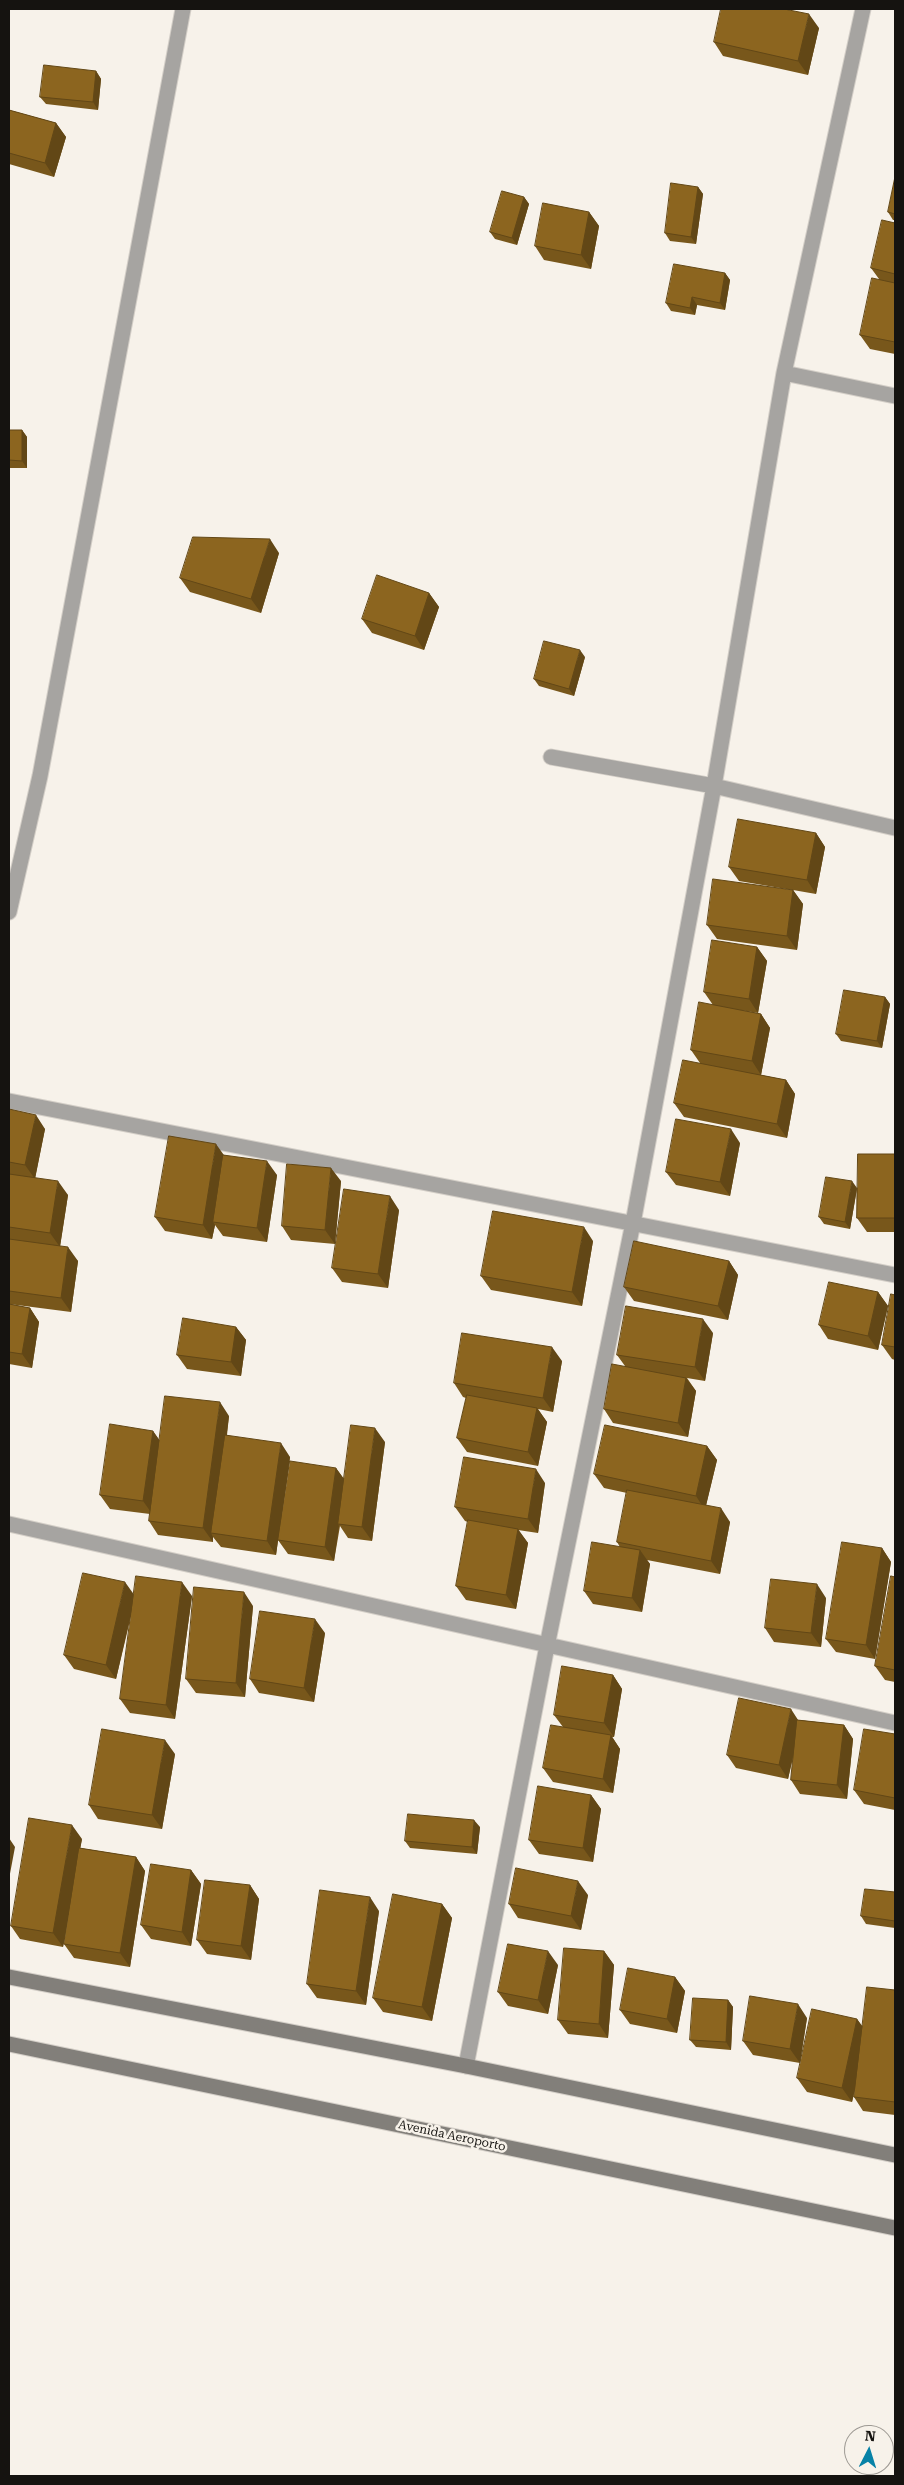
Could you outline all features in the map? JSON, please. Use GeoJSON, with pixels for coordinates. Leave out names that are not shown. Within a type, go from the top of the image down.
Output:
{"type":"FeatureCollection","features":[{"type":"Feature","properties":{"kind":"street"},"geometry":{"type":"LineString","coordinates":[[9,912],[40,776],[184,9]]}},
{"type":"Feature","properties":{"kind":"street"},"geometry":{"type":"LineString","coordinates":[[466,2066],[547,1646],[633,1223],[714,786],[784,373],[863,9]]}},
{"type":"Feature","properties":{"kind":"street"},"geometry":{"type":"LineString","coordinates":[[784,373],[895,396]]}},
{"type":"Feature","properties":{"kind":"street"},"geometry":{"type":"LineString","coordinates":[[551,757],[714,786],[895,828]]}},
{"type":"Feature","properties":{"kind":"street"},"geometry":{"type":"LineString","coordinates":[[9,1101],[895,1274]]}},
{"type":"Feature","properties":{"kind":"street"},"geometry":{"type":"LineString","coordinates":[[9,1524],[895,1723]]}},
{"type":"Feature","properties":{"kind":"street"},"geometry":{"type":"LineString","coordinates":[[9,1976],[466,2066],[895,2155]]}},
{"type":"Feature","properties":{"kind":"street","name":"Avenida Aeroporto"},"geometry":{"type":"LineString","coordinates":[[9,2044],[895,2228]]}},
{"type":"Feature","properties":{"kind":"building"},"geometry":{"type":"Polygon","coordinates":[[[721,9],[784,9],[809,14],[798,61],[714,42],[721,9]]]}},
{"type":"Feature","properties":{"kind":"building"},"geometry":{"type":"Polygon","coordinates":[[[44,65],[96,71],[93,102],[40,97],[44,65]]]}},
{"type":"Feature","properties":{"kind":"building"},"geometry":{"type":"Polygon","coordinates":[[[9,110],[56,123],[45,163],[9,153],[9,110]]]}},
{"type":"Feature","properties":{"kind":"building"},"geometry":{"type":"Polygon","coordinates":[[[895,177],[895,214],[888,212],[895,177]]]}},
{"type":"Feature","properties":{"kind":"building"},"geometry":{"type":"Polygon","coordinates":[[[671,183],[698,187],[691,237],[665,233],[671,183]]]}},
{"type":"Feature","properties":{"kind":"building"},"geometry":{"type":"Polygon","coordinates":[[[502,191],[524,197],[512,238],[490,232],[502,191]]]}},
{"type":"Feature","properties":{"kind":"building"},"geometry":{"type":"Polygon","coordinates":[[[543,203],[589,212],[581,255],[535,246],[543,203]]]}},
{"type":"Feature","properties":{"kind":"building"},"geometry":{"type":"Polygon","coordinates":[[[882,220],[895,223],[895,274],[871,268],[882,220]]]}},
{"type":"Feature","properties":{"kind":"building"},"geometry":{"type":"Polygon","coordinates":[[[674,264],[725,273],[720,303],[692,297],[690,308],[666,303],[674,264]]]}},
{"type":"Feature","properties":{"kind":"building"},"geometry":{"type":"Polygon","coordinates":[[[872,278],[895,283],[895,342],[860,335],[872,278]]]}},
{"type":"Feature","properties":{"kind":"building"},"geometry":{"type":"Polygon","coordinates":[[[9,430],[22,430],[22,461],[9,460],[9,430]]]}},
{"type":"Feature","properties":{"kind":"building"},"geometry":{"type":"Polygon","coordinates":[[[193,537],[270,539],[251,599],[180,578],[193,537]]]}},
{"type":"Feature","properties":{"kind":"building"},"geometry":{"type":"Polygon","coordinates":[[[377,575],[429,593],[415,636],[362,619],[377,575]]]}},
{"type":"Feature","properties":{"kind":"building"},"geometry":{"type":"Polygon","coordinates":[[[544,641],[580,650],[569,689],[534,679],[544,641]]]}},
{"type":"Feature","properties":{"kind":"building"},"geometry":{"type":"Polygon","coordinates":[[[738,819],[816,833],[807,880],[729,867],[738,819]]]}},
{"type":"Feature","properties":{"kind":"building"},"geometry":{"type":"Polygon","coordinates":[[[713,879],[793,890],[787,936],[707,925],[713,879]]]}},
{"type":"Feature","properties":{"kind":"building"},"geometry":{"type":"Polygon","coordinates":[[[712,940],[757,947],[749,999],[704,992],[712,940]]]}},
{"type":"Feature","properties":{"kind":"building"},"geometry":{"type":"Polygon","coordinates":[[[844,990],[885,997],[877,1041],[836,1034],[844,990]]]}},
{"type":"Feature","properties":{"kind":"building"},"geometry":{"type":"Polygon","coordinates":[[[699,1002],[761,1014],[752,1061],[691,1050],[699,1002]]]}},
{"type":"Feature","properties":{"kind":"building"},"geometry":{"type":"Polygon","coordinates":[[[683,1060],[786,1080],[777,1124],[674,1103],[683,1060]]]}},
{"type":"Feature","properties":{"kind":"building"},"geometry":{"type":"Polygon","coordinates":[[[9,1109],[36,1115],[25,1165],[9,1162],[9,1109]]]}},
{"type":"Feature","properties":{"kind":"building"},"geometry":{"type":"Polygon","coordinates":[[[676,1119],[731,1129],[720,1182],[666,1172],[676,1119]]]}},
{"type":"Feature","properties":{"kind":"building"},"geometry":{"type":"Polygon","coordinates":[[[169,1136],[216,1144],[203,1225],[155,1217],[169,1136]]]}},
{"type":"Feature","properties":{"kind":"building"},"geometry":{"type":"Polygon","coordinates":[[[858,1154],[895,1154],[895,1218],[857,1218],[858,1154]]]}},
{"type":"Feature","properties":{"kind":"building"},"geometry":{"type":"Polygon","coordinates":[[[223,1155],[267,1161],[257,1228],[213,1222],[223,1155]]]}},
{"type":"Feature","properties":{"kind":"building"},"geometry":{"type":"Polygon","coordinates":[[[287,1164],[331,1168],[325,1230],[282,1226],[287,1164]]]}},
{"type":"Feature","properties":{"kind":"building"},"geometry":{"type":"Polygon","coordinates":[[[9,1174],[58,1181],[50,1233],[9,1227],[9,1174]]]}},
{"type":"Feature","properties":{"kind":"building"},"geometry":{"type":"Polygon","coordinates":[[[826,1177],[852,1181],[845,1222],[819,1217],[826,1177]]]}},
{"type":"Feature","properties":{"kind":"building"},"geometry":{"type":"Polygon","coordinates":[[[344,1189],[390,1196],[378,1274],[332,1268],[344,1189]]]}},
{"type":"Feature","properties":{"kind":"building"},"geometry":{"type":"Polygon","coordinates":[[[493,1211],[584,1227],[572,1292],[481,1276],[493,1211]]]}},
{"type":"Feature","properties":{"kind":"building"},"geometry":{"type":"Polygon","coordinates":[[[9,1239],[68,1247],[61,1298],[9,1291],[9,1239]]]}},
{"type":"Feature","properties":{"kind":"building"},"geometry":{"type":"Polygon","coordinates":[[[634,1241],[729,1261],[718,1306],[624,1287],[634,1241]]]}},
{"type":"Feature","properties":{"kind":"building"},"geometry":{"type":"Polygon","coordinates":[[[829,1282],[878,1292],[868,1336],[819,1325],[829,1282]]]}},
{"type":"Feature","properties":{"kind":"building"},"geometry":{"type":"Polygon","coordinates":[[[891,1294],[895,1295],[895,1347],[882,1345],[891,1294]]]}},
{"type":"Feature","properties":{"kind":"building"},"geometry":{"type":"Polygon","coordinates":[[[9,1304],[30,1308],[22,1354],[9,1352],[9,1304]]]}},
{"type":"Feature","properties":{"kind":"building"},"geometry":{"type":"Polygon","coordinates":[[[626,1306],[703,1319],[695,1367],[617,1355],[626,1306]]]}},
{"type":"Feature","properties":{"kind":"building"},"geometry":{"type":"Polygon","coordinates":[[[183,1318],[236,1327],[231,1362],[177,1355],[183,1318]]]}},
{"type":"Feature","properties":{"kind":"building"},"geometry":{"type":"Polygon","coordinates":[[[462,1333],[552,1347],[543,1398],[454,1383],[462,1333]]]}},
{"type":"Feature","properties":{"kind":"building"},"geometry":{"type":"Polygon","coordinates":[[[612,1364],[686,1378],[678,1423],[604,1409],[612,1364]]]}},
{"type":"Feature","properties":{"kind":"building"},"geometry":{"type":"Polygon","coordinates":[[[467,1395],[537,1408],[528,1452],[457,1438],[467,1395]]]}},
{"type":"Feature","properties":{"kind":"building"},"geometry":{"type":"Polygon","coordinates":[[[165,1396],[220,1402],[203,1528],[149,1521],[165,1396]]]}},
{"type":"Feature","properties":{"kind":"building"},"geometry":{"type":"Polygon","coordinates":[[[110,1424],[153,1431],[143,1501],[100,1495],[110,1424]]]}},
{"type":"Feature","properties":{"kind":"building"},"geometry":{"type":"Polygon","coordinates":[[[351,1425],[375,1428],[362,1527],[338,1524],[351,1425]]]}},
{"type":"Feature","properties":{"kind":"building"},"geometry":{"type":"Polygon","coordinates":[[[605,1425],[707,1446],[696,1496],[594,1474],[605,1425]]]}},
{"type":"Feature","properties":{"kind":"building"},"geometry":{"type":"Polygon","coordinates":[[[225,1435],[281,1443],[267,1541],[211,1533],[225,1435]]]}},
{"type":"Feature","properties":{"kind":"building"},"geometry":{"type":"Polygon","coordinates":[[[464,1457],[536,1469],[528,1519],[455,1507],[464,1457]]]}},
{"type":"Feature","properties":{"kind":"building"},"geometry":{"type":"Polygon","coordinates":[[[290,1461],[336,1468],[325,1547],[278,1540],[290,1461]]]}},
{"type":"Feature","properties":{"kind":"building"},"geometry":{"type":"Polygon","coordinates":[[[627,1490],[721,1508],[711,1561],[617,1542],[627,1490]]]}},
{"type":"Feature","properties":{"kind":"building"},"geometry":{"type":"Polygon","coordinates":[[[468,1520],[518,1529],[506,1595],[456,1586],[468,1520]]]}},
{"type":"Feature","properties":{"kind":"building"},"geometry":{"type":"Polygon","coordinates":[[[592,1542],[640,1550],[632,1598],[584,1591],[592,1542]]]}},
{"type":"Feature","properties":{"kind":"building"},"geometry":{"type":"Polygon","coordinates":[[[842,1542],[882,1548],[866,1645],[826,1639],[842,1542]]]}},
{"type":"Feature","properties":{"kind":"building"},"geometry":{"type":"Polygon","coordinates":[[[83,1573],[125,1582],[106,1665],[64,1655],[83,1573]]]}},
{"type":"Feature","properties":{"kind":"building"},"geometry":{"type":"Polygon","coordinates":[[[136,1576],[182,1582],[166,1705],[120,1699],[136,1576]]]}},
{"type":"Feature","properties":{"kind":"building"},"geometry":{"type":"Polygon","coordinates":[[[891,1576],[895,1577],[895,1670],[875,1666],[891,1576]]]}},
{"type":"Feature","properties":{"kind":"building"},"geometry":{"type":"Polygon","coordinates":[[[771,1579],[817,1584],[811,1633],[765,1628],[771,1579]]]}},
{"type":"Feature","properties":{"kind":"building"},"geometry":{"type":"Polygon","coordinates":[[[194,1587],[244,1592],[236,1683],[186,1679],[194,1587]]]}},
{"type":"Feature","properties":{"kind":"building"},"geometry":{"type":"Polygon","coordinates":[[[260,1611],[315,1619],[304,1688],[250,1679],[260,1611]]]}},
{"type":"Feature","properties":{"kind":"building"},"geometry":{"type":"Polygon","coordinates":[[[562,1666],[613,1675],[604,1723],[554,1715],[562,1666]]]}},
{"type":"Feature","properties":{"kind":"building"},"geometry":{"type":"Polygon","coordinates":[[[739,1698],[791,1709],[779,1765],[727,1755],[739,1698]]]}},
{"type":"Feature","properties":{"kind":"building"},"geometry":{"type":"Polygon","coordinates":[[[797,1720],[844,1725],[837,1785],[791,1780],[797,1720]]]}},
{"type":"Feature","properties":{"kind":"building"},"geometry":{"type":"Polygon","coordinates":[[[551,1725],[611,1735],[603,1779],[543,1768],[551,1725]]]}},
{"type":"Feature","properties":{"kind":"building"},"geometry":{"type":"Polygon","coordinates":[[[102,1729],[165,1740],[152,1815],[89,1805],[102,1729]]]}},
{"type":"Feature","properties":{"kind":"building"},"geometry":{"type":"Polygon","coordinates":[[[864,1729],[895,1734],[895,1798],[854,1790],[864,1729]]]}},
{"type":"Feature","properties":{"kind":"building"},"geometry":{"type":"Polygon","coordinates":[[[538,1786],[591,1795],[583,1848],[529,1840],[538,1786]]]}},
{"type":"Feature","properties":{"kind":"building"},"geometry":{"type":"Polygon","coordinates":[[[408,1814],[474,1820],[472,1847],[405,1841],[408,1814]]]}},
{"type":"Feature","properties":{"kind":"building"},"geometry":{"type":"Polygon","coordinates":[[[29,1818],[72,1825],[53,1933],[11,1926],[29,1818]]]}},
{"type":"Feature","properties":{"kind":"building"},"geometry":{"type":"Polygon","coordinates":[[[79,1848],[136,1857],[120,1953],[64,1944],[79,1848]]]}},
{"type":"Feature","properties":{"kind":"building"},"geometry":{"type":"Polygon","coordinates":[[[151,1864],[191,1870],[182,1932],[141,1925],[151,1864]]]}},
{"type":"Feature","properties":{"kind":"building"},"geometry":{"type":"Polygon","coordinates":[[[516,1868],[578,1881],[571,1916],[509,1904],[516,1868]]]}},
{"type":"Feature","properties":{"kind":"building"},"geometry":{"type":"Polygon","coordinates":[[[205,1880],[250,1885],[241,1946],[197,1940],[205,1880]]]}},
{"type":"Feature","properties":{"kind":"building"},"geometry":{"type":"Polygon","coordinates":[[[865,1889],[895,1892],[895,1921],[861,1916],[865,1889]]]}},
{"type":"Feature","properties":{"kind":"building"},"geometry":{"type":"Polygon","coordinates":[[[320,1890],[370,1897],[356,1991],[307,1984],[320,1890]]]}},
{"type":"Feature","properties":{"kind":"building"},"geometry":{"type":"Polygon","coordinates":[[[393,1894],[442,1904],[422,2007],[373,1998],[393,1894]]]}},
{"type":"Feature","properties":{"kind":"building"},"geometry":{"type":"Polygon","coordinates":[[[508,1944],[548,1951],[538,2000],[498,1992],[508,1944]]]}},
{"type":"Feature","properties":{"kind":"building"},"geometry":{"type":"Polygon","coordinates":[[[564,1948],[604,1951],[599,2024],[558,2020],[564,1948]]]}},
{"type":"Feature","properties":{"kind":"building"},"geometry":{"type":"Polygon","coordinates":[[[628,1968],[675,1977],[667,2019],[620,2010],[628,1968]]]}},
{"type":"Feature","properties":{"kind":"building"},"geometry":{"type":"Polygon","coordinates":[[[867,1987],[895,1990],[895,2102],[854,2097],[867,1987]]]}},
{"type":"Feature","properties":{"kind":"building"},"geometry":{"type":"Polygon","coordinates":[[[750,1996],[798,2004],[790,2049],[743,2041],[750,1996]]]}},
{"type":"Feature","properties":{"kind":"building"},"geometry":{"type":"Polygon","coordinates":[[[693,1998],[728,2000],[726,2042],[690,2040],[693,1998]]]}},
{"type":"Feature","properties":{"kind":"building"},"geometry":{"type":"Polygon","coordinates":[[[812,2009],[857,2019],[842,2088],[797,2078],[812,2009]]]}}]}
